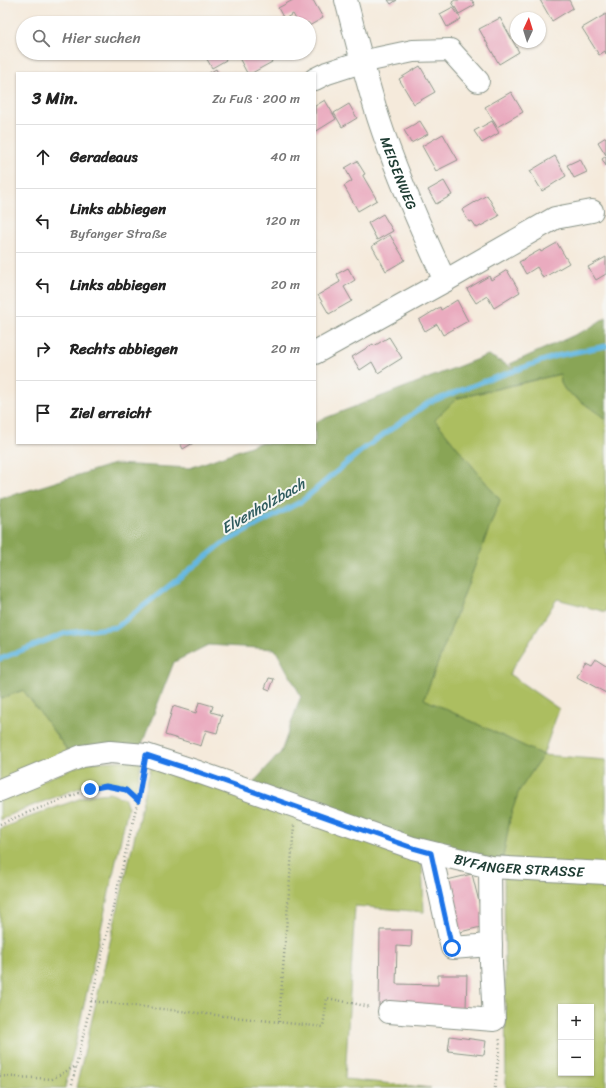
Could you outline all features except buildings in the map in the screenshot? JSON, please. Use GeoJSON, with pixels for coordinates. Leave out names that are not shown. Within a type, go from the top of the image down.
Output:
{"type":"FeatureCollection","features":[{"type":"Feature","properties":{"kind":"street","name":"MEISENWEG"},"geometry":{"type":"LineString","coordinates":[[346,0],[361,62],[378,118],[419,225],[445,281]]}},
{"type":"Feature","properties":{"kind":"street"},"geometry":{"type":"LineString","coordinates":[[316,79],[361,62],[413,51],[450,50],[478,81]]}},
{"type":"Feature","properties":{"kind":"street"},"geometry":{"type":"LineString","coordinates":[[316,352],[555,218],[592,211]]}},
{"type":"Feature","properties":{"kind":"street","name":"BYFANGER STRASSE"},"geometry":{"type":"LineString","coordinates":[[0,790],[82,756],[110,752],[146,755],[431,853],[490,867],[606,872]]}},
{"type":"Feature","properties":{"kind":"street"},"geometry":{"type":"LineString","coordinates":[[431,853],[452,948],[491,945]]}},
{"type":"Feature","properties":{"kind":"street"},"geometry":{"type":"LineString","coordinates":[[389,1012],[494,1020],[490,867]]}},
{"type":"Feature","properties":{"kind":"path"},"geometry":{"type":"LineString","coordinates":[[71,1088],[138,801],[146,755]]}},
{"type":"Feature","properties":{"kind":"path"},"geometry":{"type":"LineString","coordinates":[[0,824],[90,789],[106,786],[126,790],[138,801]]}},
{"type":"Feature","properties":{"kind":"path"},"geometry":{"type":"LineString","coordinates":[[279,1022],[295,807]]}},
{"type":"Feature","properties":{"kind":"path"},"geometry":{"type":"LineString","coordinates":[[91,1001],[323,1027],[327,998],[389,1012]]}},
{"type":"Feature","properties":{"kind":"path"},"geometry":{"type":"LineString","coordinates":[[494,1020],[500,1042],[495,1088]]}},
{"type":"Feature","properties":{"kind":"path"},"geometry":{"type":"LineString","coordinates":[[0,1076],[52,1079],[76,1065]]}},
{"type":"Feature","properties":{"kind":"green space"},"geometry":{"type":"Polygon","coordinates":[[[606,317],[606,419],[565,390],[561,383],[560,374],[457,398],[435,420],[500,500],[424,699],[543,755],[519,791],[511,814],[502,862],[439,851],[252,784],[281,752],[301,696],[275,649],[208,645],[174,662],[140,749],[69,752],[23,690],[0,699],[0,499],[114,464],[190,468],[256,444],[316,444],[316,422],[488,355],[509,366],[515,371],[510,364],[588,329],[606,317]]]}},
{"type":"Feature","properties":{"kind":"green space"},"geometry":{"type":"Polygon","coordinates":[[[561,374],[561,383],[565,390],[606,419],[606,612],[557,599],[509,674],[559,709],[543,755],[424,699],[500,500],[435,420],[455,399],[561,374]]]}},
{"type":"Feature","properties":{"kind":"green space"},"geometry":{"type":"Polygon","coordinates":[[[24,690],[69,753],[0,782],[0,699],[24,690]]]}},
{"type":"Feature","properties":{"kind":"green space"},"geometry":{"type":"Polygon","coordinates":[[[543,755],[606,760],[606,868],[502,863],[511,814],[519,791],[543,755]]]}},
{"type":"Feature","properties":{"kind":"green space"},"geometry":{"type":"Polygon","coordinates":[[[141,760],[136,790],[106,782],[87,785],[21,810],[0,820],[0,797],[89,762],[141,760]]]}},
{"type":"Feature","properties":{"kind":"green space"},"geometry":{"type":"Polygon","coordinates":[[[152,762],[422,860],[424,912],[355,906],[345,1079],[431,1088],[76,1088],[152,762]]]}},
{"type":"Feature","properties":{"kind":"green space"},"geometry":{"type":"Polygon","coordinates":[[[109,793],[124,798],[128,807],[65,1088],[0,1088],[0,829],[90,795],[109,793]]]}},
{"type":"Feature","properties":{"kind":"green space"},"geometry":{"type":"Polygon","coordinates":[[[504,875],[606,877],[606,1088],[506,1088],[504,875]]]}},
{"type":"Feature","properties":{"kind":"waterway","name":"Elvenholzbach"},"geometry":{"type":"LineString","coordinates":[[0,659],[66,633],[117,627],[222,544],[302,501],[362,450],[428,403],[556,356],[606,346]]}},
{"type":"Feature","properties":{"kind":"route"},"geometry":{"type":"LineString","coordinates":[[90,789],[106,786],[126,790],[138,801],[146,755],[431,853],[452,948]]}}]}
